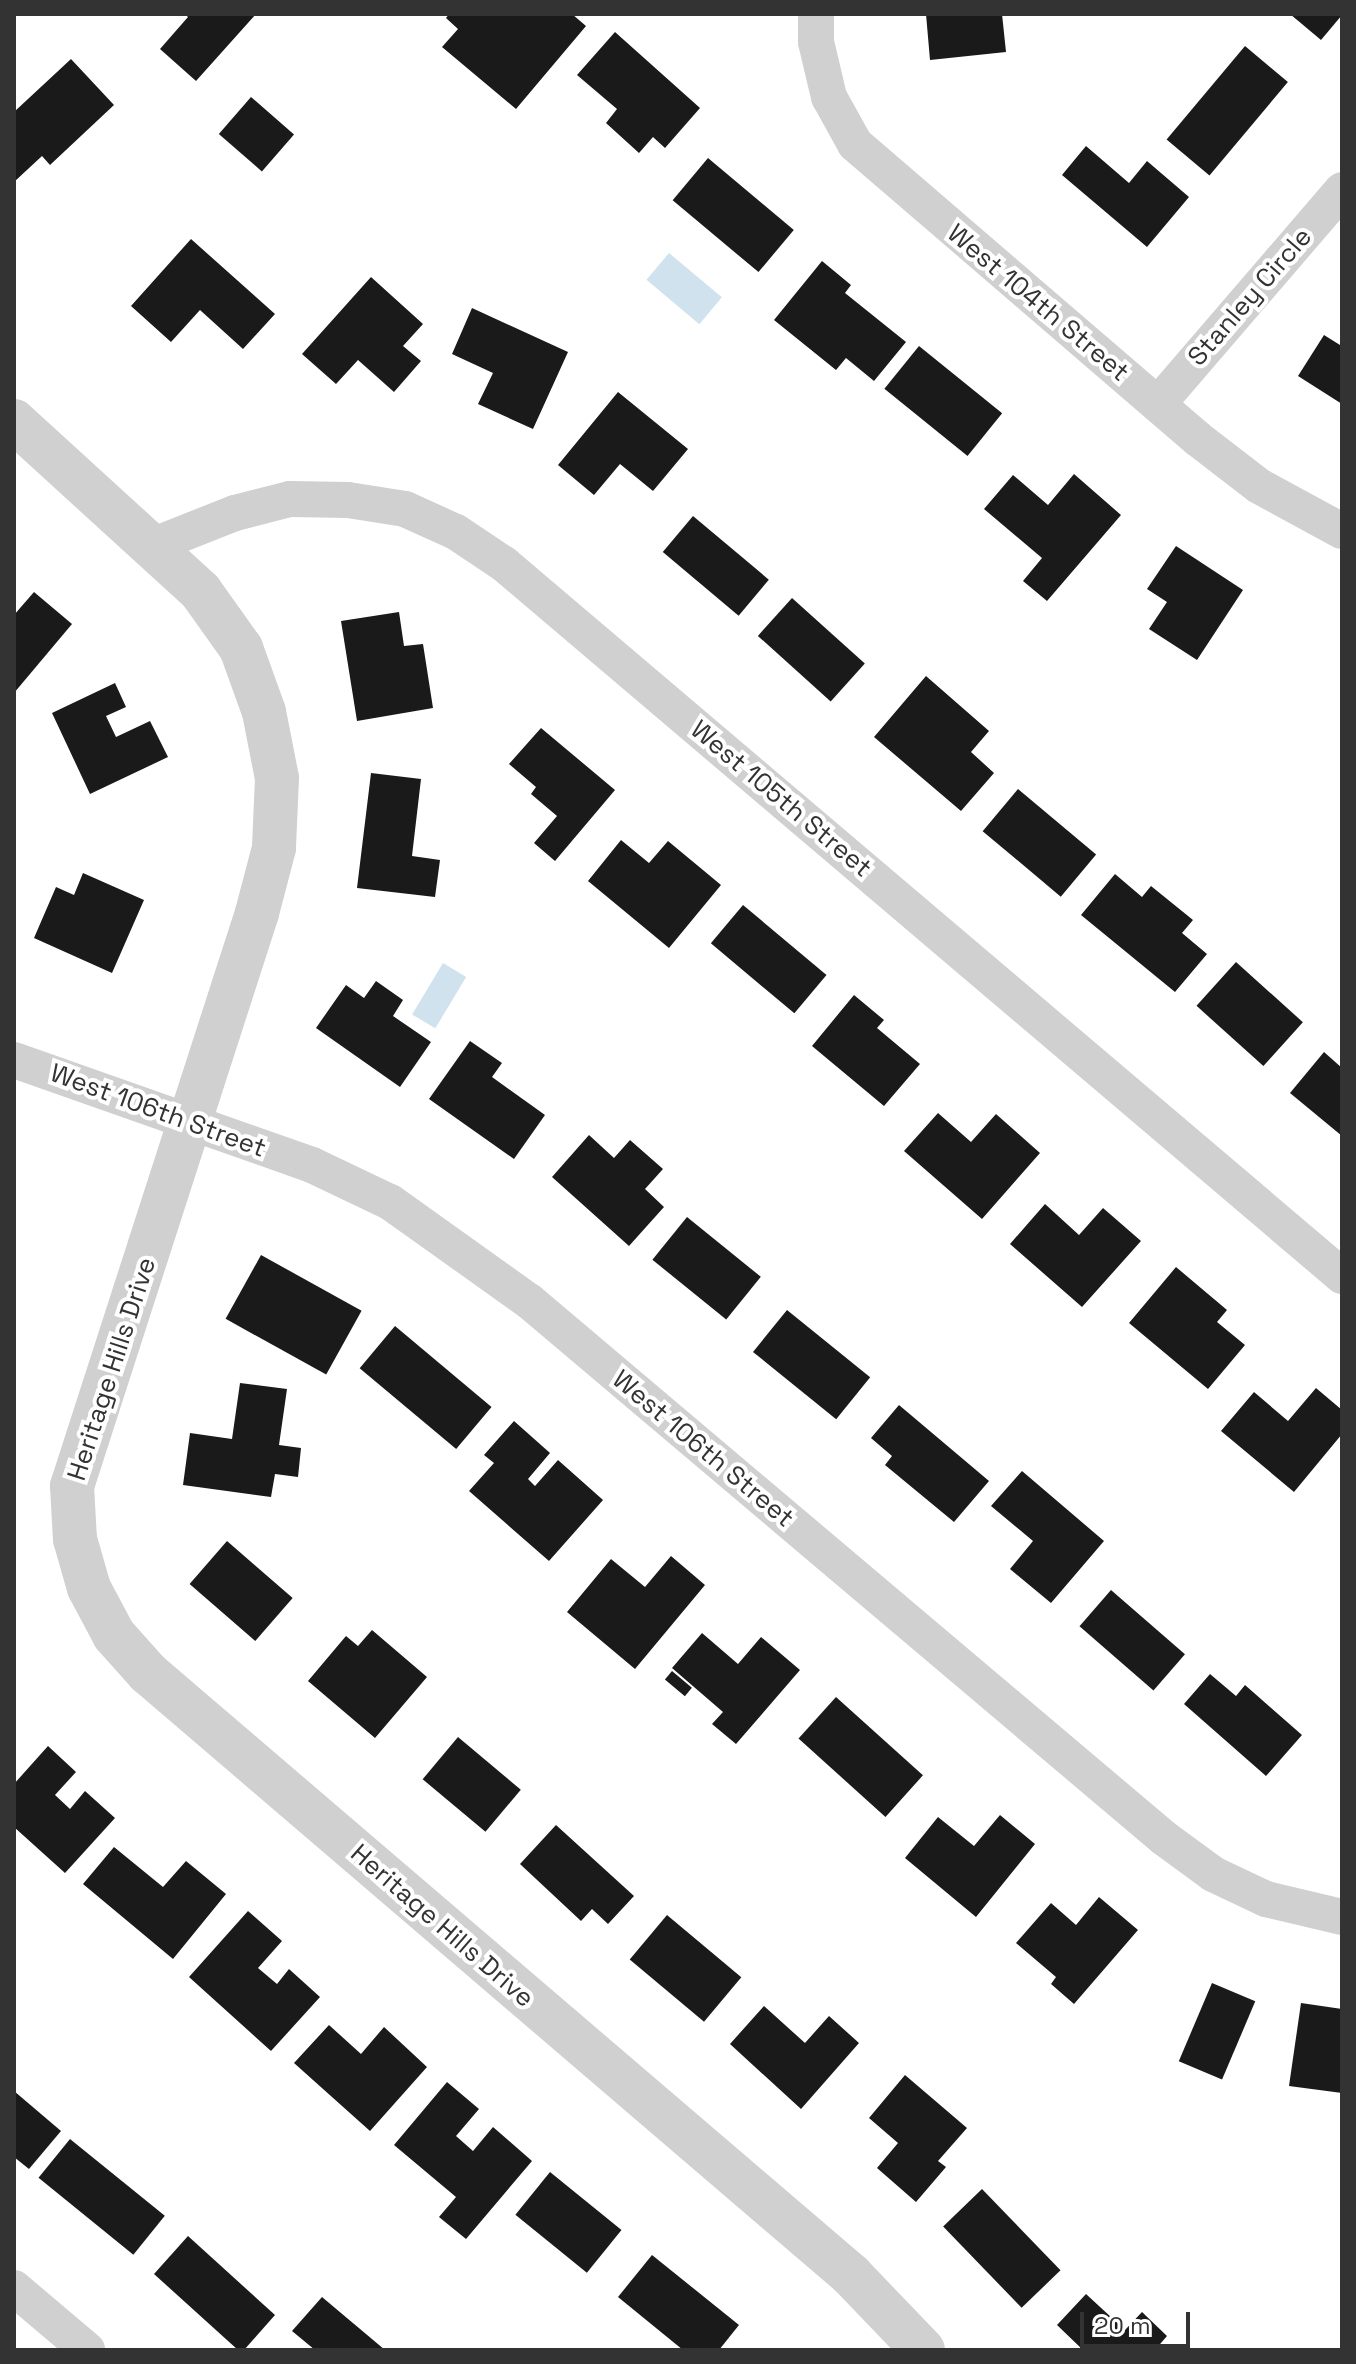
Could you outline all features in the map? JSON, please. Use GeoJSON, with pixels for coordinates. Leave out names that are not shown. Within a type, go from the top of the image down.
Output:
{"type":"FeatureCollection","features":[{"type":"Feature","properties":{"kind":"street","name":"West 104th Street"},"geometry":{"type":"LineString","coordinates":[[816,14],[816,42],[829,97],[855,144],[1158,404],[1259,486],[1342,531]]}},
{"type":"Feature","properties":{"kind":"street","name":"Stanley Circle"},"geometry":{"type":"LineString","coordinates":[[1158,404],[1342,190]]}},
{"type":"Feature","properties":{"kind":"street","name":"Heritage Hills Drive"},"geometry":{"type":"LineString","coordinates":[[14,421],[154,545],[201,592],[241,648],[264,712],[277,778],[274,848],[190,1123],[72,1486],[79,1551],[89,1588],[114,1635],[148,1673],[851,2275],[923,2350]]}},
{"type":"Feature","properties":{"kind":"street","name":"West 105th Street"},"geometry":{"type":"LineString","coordinates":[[154,545],[235,513],[290,499],[348,500],[405,509],[456,532],[504,564],[1342,1276]]}},
{"type":"Feature","properties":{"kind":"street","name":"West 106th Street"},"geometry":{"type":"LineString","coordinates":[[14,1060],[312,1165],[390,1202],[460,1248],[1164,1838],[1213,1874],[1266,1899],[1342,1917]]}},
{"type":"Feature","properties":{"kind":"street"},"geometry":{"type":"LineString","coordinates":[[14,2288],[87,2350]]}},
{"type":"Feature","properties":{"kind":"water"},"geometry":{"type":"Polygon","coordinates":[[[669,253],[722,297],[699,324],[647,280],[669,253]]]}},
{"type":"Feature","properties":{"kind":"water"},"geometry":{"type":"Polygon","coordinates":[[[443,963],[466,977],[435,1028],[412,1014],[443,963]]]}},
{"type":"Feature","properties":{"kind":"building"},"geometry":{"type":"Polygon","coordinates":[[[185,14],[256,14],[196,81],[160,49],[188,17],[185,14]]]}},
{"type":"Feature","properties":{"kind":"building"},"geometry":{"type":"Polygon","coordinates":[[[449,14],[572,14],[586,26],[516,109],[442,47],[458,29],[446,18],[449,14]]]}},
{"type":"Feature","properties":{"kind":"building"},"geometry":{"type":"Polygon","coordinates":[[[926,14],[1002,14],[1006,52],[930,60],[926,14]]]}},
{"type":"Feature","properties":{"kind":"building"},"geometry":{"type":"Polygon","coordinates":[[[1290,14],[1342,14],[1342,15],[1321,40],[1290,14]]]}},
{"type":"Feature","properties":{"kind":"building"},"geometry":{"type":"Polygon","coordinates":[[[615,32],[700,108],[665,148],[653,137],[639,153],[606,123],[617,109],[577,75],[615,32]]]}},
{"type":"Feature","properties":{"kind":"building"},"geometry":{"type":"Polygon","coordinates":[[[1245,46],[1288,82],[1209,175],[1167,139],[1245,46]]]}},
{"type":"Feature","properties":{"kind":"building"},"geometry":{"type":"Polygon","coordinates":[[[71,59],[114,105],[50,165],[42,156],[14,182],[14,112],[71,59]]]}},
{"type":"Feature","properties":{"kind":"building"},"geometry":{"type":"Polygon","coordinates":[[[251,97],[294,134],[262,171],[219,134],[251,97]]]}},
{"type":"Feature","properties":{"kind":"building"},"geometry":{"type":"Polygon","coordinates":[[[1086,146],[1129,183],[1147,161],[1189,197],[1147,247],[1062,175],[1086,146]]]}},
{"type":"Feature","properties":{"kind":"building"},"geometry":{"type":"Polygon","coordinates":[[[708,158],[794,230],[758,272],[673,200],[708,158]]]}},
{"type":"Feature","properties":{"kind":"building"},"geometry":{"type":"Polygon","coordinates":[[[191,239],[275,314],[243,349],[200,310],[171,342],[131,306],[191,239]]]}},
{"type":"Feature","properties":{"kind":"building"},"geometry":{"type":"Polygon","coordinates":[[[822,261],[851,285],[845,293],[906,342],[874,381],[846,358],[836,370],[774,320],[822,261]]]}},
{"type":"Feature","properties":{"kind":"building"},"geometry":{"type":"Polygon","coordinates":[[[371,277],[423,324],[403,346],[421,361],[394,392],[358,360],[336,384],[302,354],[371,277]]]}},
{"type":"Feature","properties":{"kind":"building"},"geometry":{"type":"Polygon","coordinates":[[[472,308],[568,352],[533,429],[478,404],[493,373],[452,354],[472,308]]]}},
{"type":"Feature","properties":{"kind":"building"},"geometry":{"type":"Polygon","coordinates":[[[1324,335],[1340,345],[1342,341],[1342,404],[1298,376],[1324,335]]]}},
{"type":"Feature","properties":{"kind":"building"},"geometry":{"type":"Polygon","coordinates":[[[919,346],[1002,413],[968,456],[884,389],[919,346]]]}},
{"type":"Feature","properties":{"kind":"building"},"geometry":{"type":"Polygon","coordinates":[[[618,392],[688,449],[653,491],[620,464],[594,495],[558,465],[618,392]]]}},
{"type":"Feature","properties":{"kind":"building"},"geometry":{"type":"Polygon","coordinates":[[[1074,474],[1121,515],[1047,601],[1023,581],[1042,558],[984,509],[1013,475],[1048,505],[1074,474]]]}},
{"type":"Feature","properties":{"kind":"building"},"geometry":{"type":"Polygon","coordinates":[[[693,516],[769,580],[739,616],[663,552],[693,516]]]}},
{"type":"Feature","properties":{"kind":"building"},"geometry":{"type":"Polygon","coordinates":[[[1176,546],[1243,590],[1197,660],[1149,629],[1167,602],[1147,589],[1176,546]]]}},
{"type":"Feature","properties":{"kind":"building"},"geometry":{"type":"Polygon","coordinates":[[[34,592],[72,624],[14,693],[14,615],[34,592]]]}},
{"type":"Feature","properties":{"kind":"building"},"geometry":{"type":"Polygon","coordinates":[[[792,598],[865,664],[831,701],[758,636],[792,598]]]}},
{"type":"Feature","properties":{"kind":"building"},"geometry":{"type":"Polygon","coordinates":[[[399,612],[404,646],[423,644],[433,708],[357,721],[341,621],[399,612]]]}},
{"type":"Feature","properties":{"kind":"building"},"geometry":{"type":"Polygon","coordinates":[[[926,676],[989,731],[971,752],[994,773],[961,811],[874,737],[926,676]]]}},
{"type":"Feature","properties":{"kind":"building"},"geometry":{"type":"Polygon","coordinates":[[[115,683],[126,707],[106,716],[116,737],[150,721],[168,757],[90,794],[52,713],[115,683]]]}},
{"type":"Feature","properties":{"kind":"building"},"geometry":{"type":"Polygon","coordinates":[[[541,728],[615,790],[555,861],[534,843],[557,816],[531,794],[536,787],[509,764],[541,728]]]}},
{"type":"Feature","properties":{"kind":"building"},"geometry":{"type":"Polygon","coordinates":[[[371,773],[421,779],[412,856],[440,860],[435,897],[357,888],[371,773]]]}},
{"type":"Feature","properties":{"kind":"building"},"geometry":{"type":"Polygon","coordinates":[[[1018,789],[1096,855],[1061,897],[983,831],[1018,789]]]}},
{"type":"Feature","properties":{"kind":"building"},"geometry":{"type":"Polygon","coordinates":[[[621,840],[649,863],[668,841],[721,885],[669,948],[588,881],[621,840]]]}},
{"type":"Feature","properties":{"kind":"building"},"geometry":{"type":"Polygon","coordinates":[[[83,873],[144,900],[112,973],[34,938],[56,887],[74,895],[83,873]]]}},
{"type":"Feature","properties":{"kind":"building"},"geometry":{"type":"Polygon","coordinates":[[[1115,874],[1142,897],[1151,886],[1193,920],[1182,933],[1207,954],[1175,992],[1081,915],[1115,874]]]}},
{"type":"Feature","properties":{"kind":"building"},"geometry":{"type":"Polygon","coordinates":[[[743,905],[826,975],[794,1013],[711,943],[743,905]]]}},
{"type":"Feature","properties":{"kind":"building"},"geometry":{"type":"Polygon","coordinates":[[[1236,962],[1303,1022],[1263,1066],[1197,1006],[1236,962]]]}},
{"type":"Feature","properties":{"kind":"building"},"geometry":{"type":"Polygon","coordinates":[[[376,981],[403,1000],[393,1016],[431,1042],[400,1087],[316,1028],[346,985],[364,998],[376,981]]]}},
{"type":"Feature","properties":{"kind":"building"},"geometry":{"type":"Polygon","coordinates":[[[854,995],[884,1020],[877,1028],[920,1064],[884,1106],[812,1046],[854,995]]]}},
{"type":"Feature","properties":{"kind":"building"},"geometry":{"type":"Polygon","coordinates":[[[470,1041],[502,1063],[492,1077],[545,1115],[514,1159],[429,1099],[470,1041]]]}},
{"type":"Feature","properties":{"kind":"building"},"geometry":{"type":"Polygon","coordinates":[[[1324,1052],[1342,1068],[1342,1136],[1290,1093],[1324,1052]]]}},
{"type":"Feature","properties":{"kind":"building"},"geometry":{"type":"Polygon","coordinates":[[[938,1113],[971,1142],[996,1114],[1040,1153],[982,1219],[904,1151],[938,1113]]]}},
{"type":"Feature","properties":{"kind":"building"},"geometry":{"type":"Polygon","coordinates":[[[589,1135],[614,1158],[630,1140],[663,1169],[645,1189],[664,1207],[629,1246],[552,1177],[589,1135]]]}},
{"type":"Feature","properties":{"kind":"building"},"geometry":{"type":"Polygon","coordinates":[[[1045,1204],[1079,1235],[1103,1208],[1141,1241],[1082,1307],[1010,1244],[1045,1204]]]}},
{"type":"Feature","properties":{"kind":"building"},"geometry":{"type":"Polygon","coordinates":[[[687,1217],[761,1277],[726,1320],[652,1260],[687,1217]]]}},
{"type":"Feature","properties":{"kind":"building"},"geometry":{"type":"Polygon","coordinates":[[[261,1255],[362,1311],[326,1375],[226,1319],[261,1255]]]}},
{"type":"Feature","properties":{"kind":"building"},"geometry":{"type":"Polygon","coordinates":[[[1176,1267],[1227,1310],[1217,1322],[1245,1345],[1208,1389],[1129,1323],[1176,1267]]]}},
{"type":"Feature","properties":{"kind":"building"},"geometry":{"type":"Polygon","coordinates":[[[787,1310],[870,1377],[836,1419],[753,1352],[787,1310]]]}},
{"type":"Feature","properties":{"kind":"building"},"geometry":{"type":"Polygon","coordinates":[[[395,1326],[492,1407],[456,1449],[360,1368],[395,1326]]]}},
{"type":"Feature","properties":{"kind":"building"},"geometry":{"type":"Polygon","coordinates":[[[240,1383],[287,1389],[279,1445],[301,1448],[298,1477],[275,1474],[271,1497],[183,1485],[190,1433],[232,1439],[240,1383]]]}},
{"type":"Feature","properties":{"kind":"building"},"geometry":{"type":"Polygon","coordinates":[[[1316,1388],[1342,1410],[1342,1434],[1294,1492],[1221,1431],[1254,1392],[1288,1421],[1316,1388]]]}},
{"type":"Feature","properties":{"kind":"building"},"geometry":{"type":"Polygon","coordinates":[[[899,1405],[989,1481],[954,1522],[885,1465],[892,1456],[871,1438],[899,1405]]]}},
{"type":"Feature","properties":{"kind":"building"},"geometry":{"type":"Polygon","coordinates":[[[514,1421],[550,1453],[528,1479],[535,1486],[558,1460],[603,1500],[549,1561],[469,1491],[494,1463],[484,1455],[514,1421]]]}},
{"type":"Feature","properties":{"kind":"building"},"geometry":{"type":"Polygon","coordinates":[[[1022,1471],[1104,1541],[1051,1603],[1010,1569],[1033,1541],[991,1506],[1022,1471]]]}},
{"type":"Feature","properties":{"kind":"building"},"geometry":{"type":"Polygon","coordinates":[[[227,1541],[293,1598],[255,1641],[190,1584],[227,1541]]]}},
{"type":"Feature","properties":{"kind":"building"},"geometry":{"type":"Polygon","coordinates":[[[671,1556],[705,1585],[635,1669],[567,1612],[611,1559],[645,1587],[671,1556]]]}},
{"type":"Feature","properties":{"kind":"building"},"geometry":{"type":"Polygon","coordinates":[[[1111,1590],[1185,1654],[1153,1691],[1080,1626],[1111,1590]]]}},
{"type":"Feature","properties":{"kind":"building"},"geometry":{"type":"Polygon","coordinates":[[[372,1630],[427,1677],[375,1738],[308,1681],[346,1636],[358,1646],[372,1630]]]}},
{"type":"Feature","properties":{"kind":"building"},"geometry":{"type":"Polygon","coordinates":[[[702,1633],[738,1664],[761,1637],[800,1670],[736,1744],[712,1724],[723,1712],[672,1668],[702,1633]]]}},
{"type":"Feature","properties":{"kind":"building"},"geometry":{"type":"Polygon","coordinates":[[[672,1671],[692,1688],[685,1696],[665,1679],[672,1671]]]}},
{"type":"Feature","properties":{"kind":"building"},"geometry":{"type":"Polygon","coordinates":[[[1210,1674],[1236,1696],[1245,1685],[1302,1735],[1266,1776],[1184,1704],[1210,1674]]]}},
{"type":"Feature","properties":{"kind":"building"},"geometry":{"type":"Polygon","coordinates":[[[836,1697],[923,1775],[885,1817],[799,1739],[836,1697]]]}},
{"type":"Feature","properties":{"kind":"building"},"geometry":{"type":"Polygon","coordinates":[[[458,1737],[521,1790],[485,1832],[423,1779],[458,1737]]]}},
{"type":"Feature","properties":{"kind":"building"},"geometry":{"type":"Polygon","coordinates":[[[48,1746],[76,1772],[55,1795],[70,1809],[85,1791],[115,1818],[65,1873],[14,1827],[14,1784],[48,1746]]]}},
{"type":"Feature","properties":{"kind":"building"},"geometry":{"type":"Polygon","coordinates":[[[1000,1815],[1035,1844],[976,1917],[905,1858],[938,1817],[974,1846],[1000,1815]]]}},
{"type":"Feature","properties":{"kind":"building"},"geometry":{"type":"Polygon","coordinates":[[[556,1825],[634,1896],[608,1924],[592,1909],[581,1921],[520,1864],[556,1825]]]}},
{"type":"Feature","properties":{"kind":"building"},"geometry":{"type":"Polygon","coordinates":[[[114,1847],[163,1887],[186,1861],[226,1894],[173,1959],[83,1884],[114,1847]]]}},
{"type":"Feature","properties":{"kind":"building"},"geometry":{"type":"Polygon","coordinates":[[[1099,1897],[1138,1930],[1074,2004],[1051,1984],[1056,1977],[1016,1943],[1051,1903],[1076,1925],[1099,1897]]]}},
{"type":"Feature","properties":{"kind":"building"},"geometry":{"type":"Polygon","coordinates":[[[248,1911],[282,1941],[258,1968],[277,1984],[289,1969],[320,1997],[271,2051],[189,1977],[248,1911]]]}},
{"type":"Feature","properties":{"kind":"building"},"geometry":{"type":"Polygon","coordinates":[[[667,1915],[741,1977],[704,2022],[630,1959],[667,1915]]]}},
{"type":"Feature","properties":{"kind":"building"},"geometry":{"type":"Polygon","coordinates":[[[1212,1983],[1255,2001],[1222,2080],[1179,2061],[1212,1983]]]}},
{"type":"Feature","properties":{"kind":"building"},"geometry":{"type":"Polygon","coordinates":[[[1301,2003],[1342,2009],[1342,2093],[1289,2086],[1301,2003]]]}},
{"type":"Feature","properties":{"kind":"building"},"geometry":{"type":"Polygon","coordinates":[[[764,2006],[805,2043],[829,2016],[859,2043],[801,2109],[730,2044],[764,2006]]]}},
{"type":"Feature","properties":{"kind":"building"},"geometry":{"type":"Polygon","coordinates":[[[329,2025],[361,2054],[384,2027],[427,2067],[370,2131],[294,2063],[329,2025]]]}},
{"type":"Feature","properties":{"kind":"building"},"geometry":{"type":"Polygon","coordinates":[[[905,2075],[967,2128],[938,2161],[946,2167],[916,2202],[877,2168],[898,2143],[869,2118],[905,2075]]]}},
{"type":"Feature","properties":{"kind":"building"},"geometry":{"type":"Polygon","coordinates":[[[447,2082],[479,2109],[456,2136],[473,2151],[493,2127],[532,2161],[466,2239],[439,2217],[456,2197],[394,2145],[447,2082]]]}},
{"type":"Feature","properties":{"kind":"building"},"geometry":{"type":"Polygon","coordinates":[[[14,2091],[61,2131],[29,2169],[14,2157],[14,2091]]]}},
{"type":"Feature","properties":{"kind":"building"},"geometry":{"type":"Polygon","coordinates":[[[70,2139],[165,2216],[133,2255],[39,2178],[70,2139]]]}},
{"type":"Feature","properties":{"kind":"building"},"geometry":{"type":"Polygon","coordinates":[[[550,2172],[621,2230],[587,2273],[515,2215],[550,2172]]]}},
{"type":"Feature","properties":{"kind":"building"},"geometry":{"type":"Polygon","coordinates":[[[982,2189],[1060,2270],[1022,2308],[943,2227],[982,2189]]]}},
{"type":"Feature","properties":{"kind":"building"},"geometry":{"type":"Polygon","coordinates":[[[188,2236],[275,2315],[244,2350],[238,2350],[154,2274],[188,2236]]]}},
{"type":"Feature","properties":{"kind":"building"},"geometry":{"type":"Polygon","coordinates":[[[652,2255],[739,2325],[719,2350],[683,2350],[618,2297],[652,2255]]]}},
{"type":"Feature","properties":{"kind":"building"},"geometry":{"type":"Polygon","coordinates":[[[1086,2294],[1125,2330],[1142,2312],[1167,2336],[1155,2350],[1083,2350],[1057,2325],[1086,2294]]]}},
{"type":"Feature","properties":{"kind":"building"},"geometry":{"type":"Polygon","coordinates":[[[322,2297],[385,2350],[315,2350],[292,2331],[322,2297]]]}}]}
